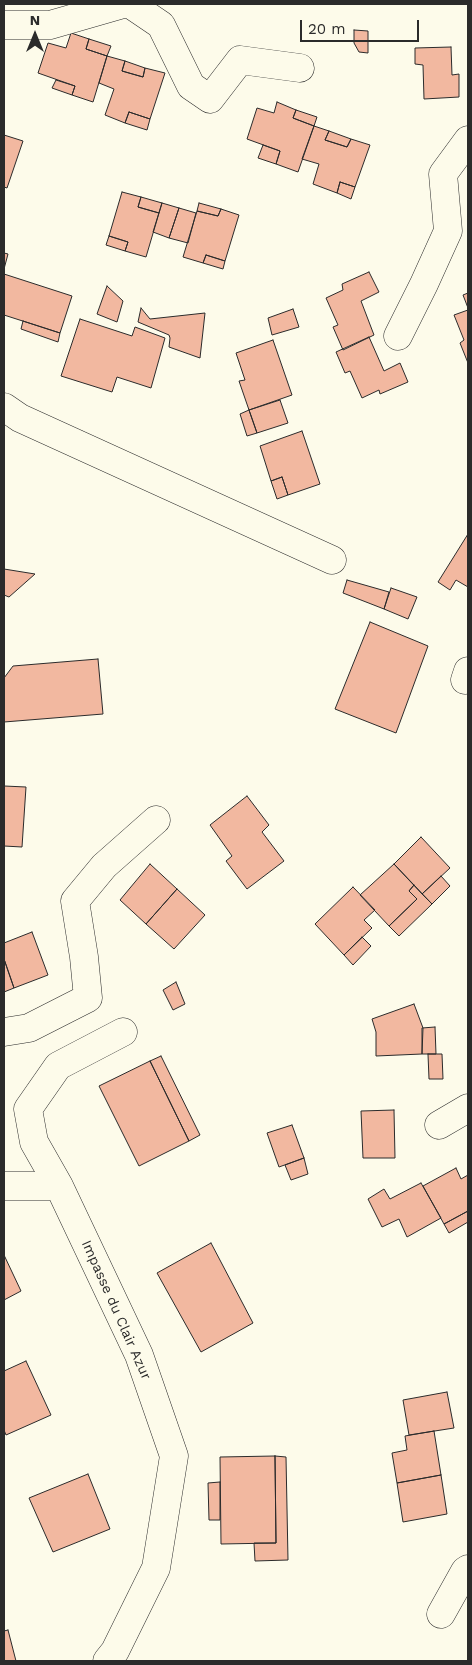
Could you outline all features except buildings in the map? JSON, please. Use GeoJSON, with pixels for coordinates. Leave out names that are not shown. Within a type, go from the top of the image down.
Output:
{"type":"FeatureCollection","features":[{"type":"Feature","properties":{"kind":"street"},"geometry":{"type":"LineString","coordinates":[[4,25],[50,25],[123,4]]}},
{"type":"Feature","properties":{"kind":"street"},"geometry":{"type":"LineString","coordinates":[[130,4],[161,25],[190,86],[210,98],[240,60],[300,68]]}},
{"type":"Feature","properties":{"kind":"street"},"geometry":{"type":"LineString","coordinates":[[398,336],[448,231],[443,174],[468,140]]}},
{"type":"Feature","properties":{"kind":"street"},"geometry":{"type":"LineString","coordinates":[[4,407],[20,418],[332,560]]}},
{"type":"Feature","properties":{"kind":"street"},"geometry":{"type":"LineString","coordinates":[[4,1032],[29,1028],[88,998],[75,901],[104,866],[156,820]]}},
{"type":"Feature","properties":{"kind":"street","name":"Impasse du Clair Azur"},"geometry":{"type":"LineString","coordinates":[[107,1661],[115,1651],[156,1568],[174,1456],[139,1355],[59,1186],[34,1142],[28,1109],[58,1066],[123,1032]]}},
{"type":"Feature","properties":{"kind":"street"},"geometry":{"type":"LineString","coordinates":[[439,1125],[468,1108]]}},
{"type":"Feature","properties":{"kind":"street"},"geometry":{"type":"LineString","coordinates":[[4,1186],[59,1186]]}},
{"type":"Feature","properties":{"kind":"street"},"geometry":{"type":"LineString","coordinates":[[441,1614],[465,1571],[468,1569]]}}]}
